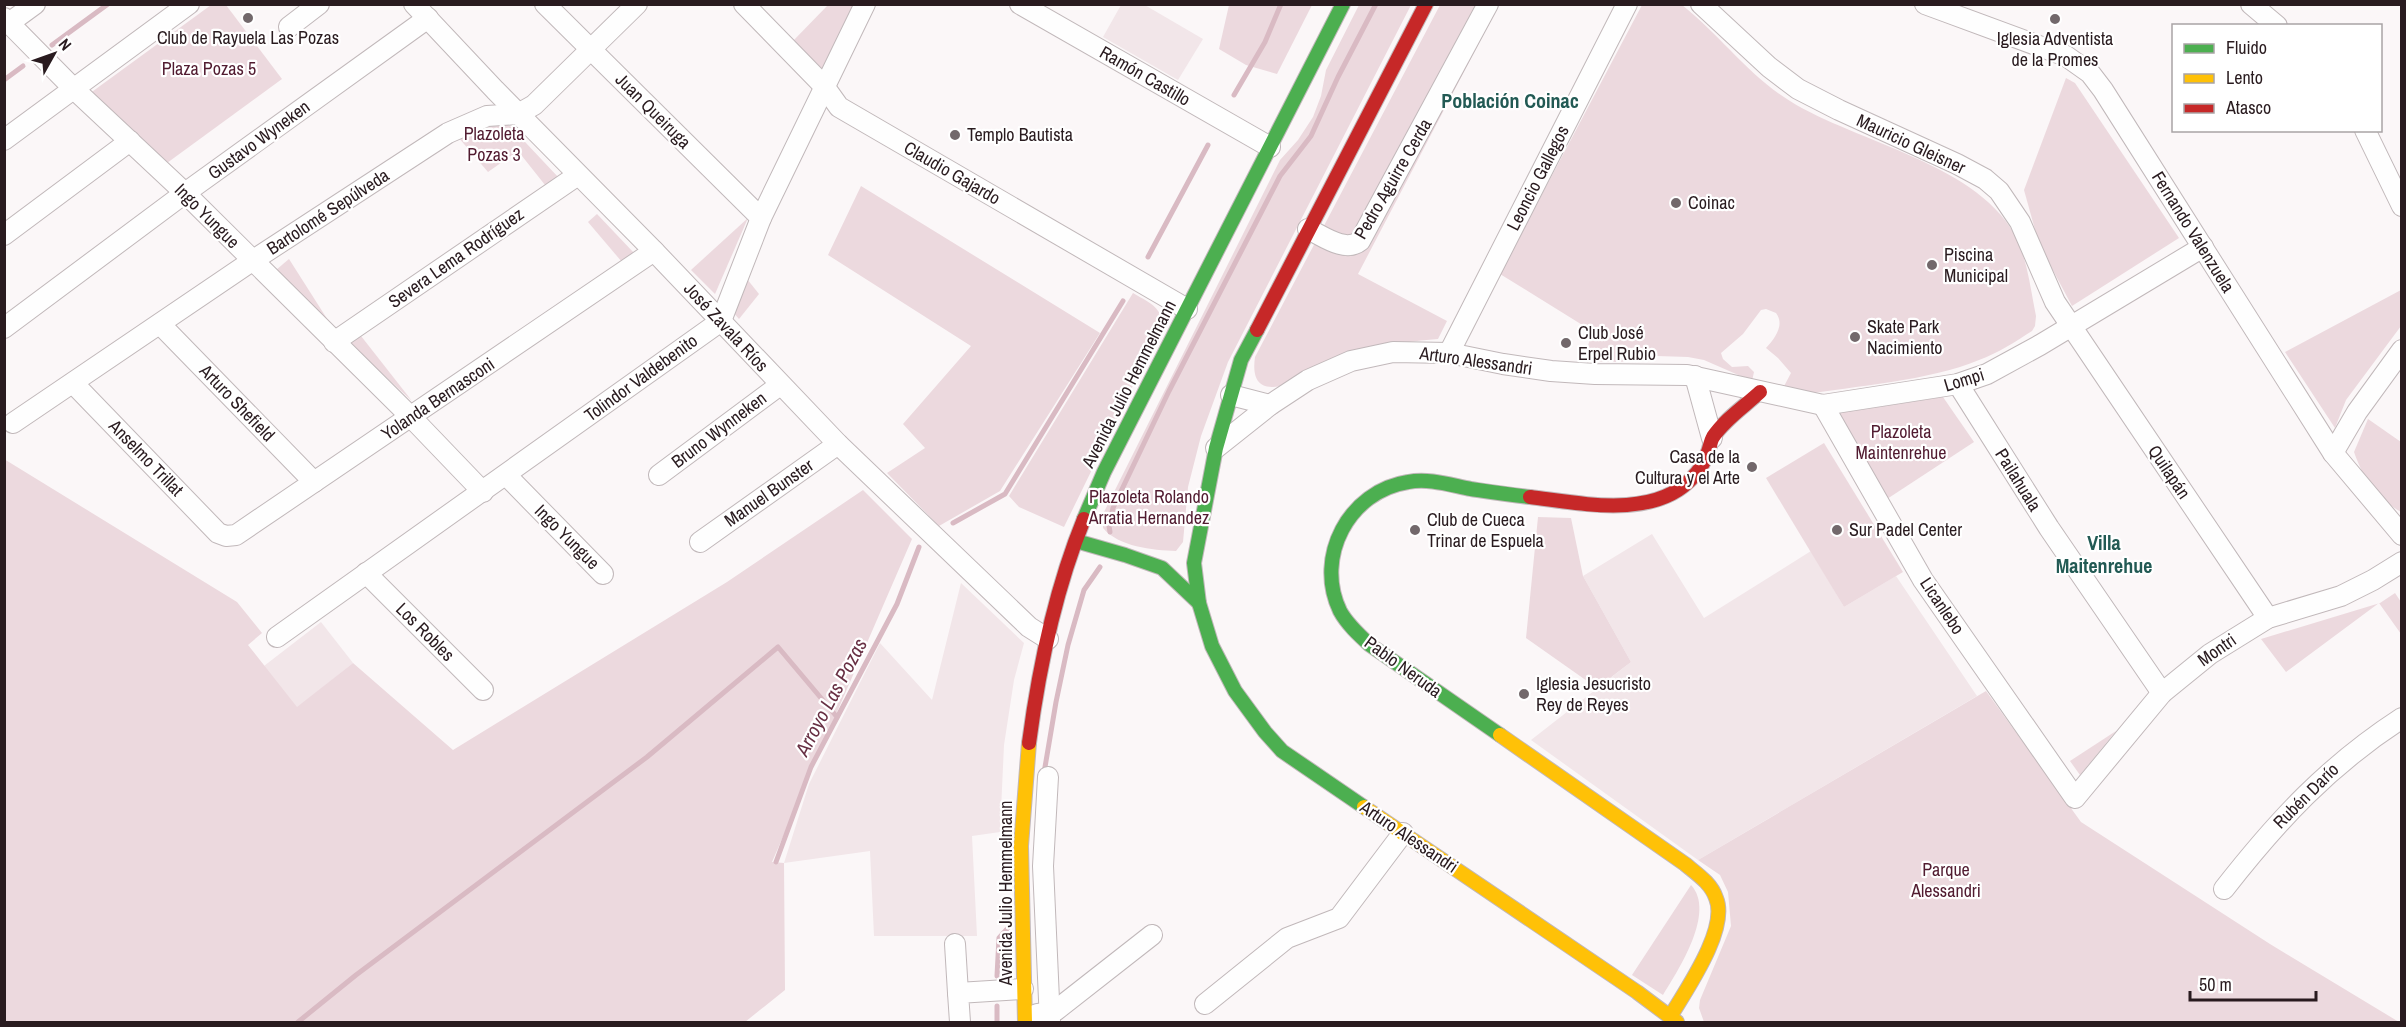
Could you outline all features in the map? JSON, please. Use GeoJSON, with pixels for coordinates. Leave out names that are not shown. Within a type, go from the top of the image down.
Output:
{"type":"FeatureCollection","features":[{"type":"Feature","properties":{"kind":"main road","name":"Avenida Julio Hemmelmann"},"geometry":{"type":"LineString","coordinates":[[1025,1019],[1021,835],[1029,741],[1048,639],[1076,541],[1104,472],[1343,4]]}},
{"type":"Feature","properties":{"kind":"main road"},"geometry":{"type":"LineString","coordinates":[[1216,448],[1241,360],[1426,4]]}},
{"type":"Feature","properties":{"kind":"main road","name":"Pablo Neruda"},"geometry":{"type":"LineString","coordinates":[[1674,1020],[1719,925],[1719,904],[1706,879],[1370,645],[1350,627],[1336,602],[1330,574],[1331,560],[1339,532],[1346,520],[1365,499],[1390,485],[1418,480],[1432,481],[1523,498],[1630,506],[1645,504],[1672,495],[1689,481],[1702,465],[1712,438],[1760,392]]}},
{"type":"Feature","properties":{"kind":"main road","name":"Arturo Alessandri"},"geometry":{"type":"LineString","coordinates":[[1216,448],[1194,563],[1199,603],[1222,669],[1265,732],[1282,751],[1674,1020]]}},
{"type":"Feature","properties":{"kind":"main road","name":"Arturo Alessandri"},"geometry":{"type":"LineString","coordinates":[[1076,541],[1126,555],[1168,572],[1188,596],[1199,603]]}},
{"type":"Feature","properties":{"kind":"main road"},"geometry":{"type":"LineString","coordinates":[[1168,572],[1194,563]]}},
{"type":"Feature","properties":{"kind":"street"},"geometry":{"type":"LineString","coordinates":[[7,21],[35,4]]}},
{"type":"Feature","properties":{"kind":"street"},"geometry":{"type":"LineString","coordinates":[[4,140],[189,4]]}},
{"type":"Feature","properties":{"kind":"street"},"geometry":{"type":"LineString","coordinates":[[289,27],[319,4]]}},
{"type":"Feature","properties":{"kind":"street","name":"Juan Queiruga"},"geometry":{"type":"LineString","coordinates":[[545,4],[760,218]]}},
{"type":"Feature","properties":{"kind":"street","name":"Bartolomé Sepúlveda"},"geometry":{"type":"LineString","coordinates":[[13,423],[252,261],[448,133],[487,116],[518,114],[534,105],[637,4]]}},
{"type":"Feature","properties":{"kind":"street","name":"Claudio Gajardo"},"geometry":{"type":"LineString","coordinates":[[744,4],[824,86],[839,106],[1187,309]]}},
{"type":"Feature","properties":{"kind":"street"},"geometry":{"type":"LineString","coordinates":[[721,321],[760,218],[865,4]]}},
{"type":"Feature","properties":{"kind":"street","name":"Ramón Castillo"},"geometry":{"type":"LineString","coordinates":[[1020,4],[1270,147]]}},
{"type":"Feature","properties":{"kind":"street","name":"Pedro Aguirre Cerda"},"geometry":{"type":"LineString","coordinates":[[1308,230],[1345,246],[1355,245],[1360,241],[1488,4]]}},
{"type":"Feature","properties":{"kind":"street","name":"Leoncio Gallegos"},"geometry":{"type":"LineString","coordinates":[[1449,353],[1628,4]]}},
{"type":"Feature","properties":{"kind":"street","name":"Mauricio Gleisner"},"geometry":{"type":"LineString","coordinates":[[1701,4],[1768,67],[1798,88],[1839,110],[1957,164],[1985,179],[1999,191],[2020,222],[2043,279],[2071,326]]}},
{"type":"Feature","properties":{"kind":"street","name":"Fernando Valenzuela"},"geometry":{"type":"LineString","coordinates":[[1925,4],[2066,56],[2090,73],[2333,453],[2402,535]]}},
{"type":"Feature","properties":{"kind":"street"},"geometry":{"type":"LineString","coordinates":[[2251,4],[2275,24]]}},
{"type":"Feature","properties":{"kind":"street","name":"José Zavala Ríos"},"geometry":{"type":"LineString","coordinates":[[421,11],[838,444],[1029,627],[1048,639]]}},
{"type":"Feature","properties":{"kind":"street","name":"Gustavo Wyneken"},"geometry":{"type":"LineString","coordinates":[[4,328],[185,193],[421,11]]}},
{"type":"Feature","properties":{"kind":"street","name":"Ingo Yungue"},"geometry":{"type":"LineString","coordinates":[[7,21],[75,90],[185,193],[411,417],[483,492]]}},
{"type":"Feature","properties":{"kind":"street"},"geometry":{"type":"LineString","coordinates":[[2366,132],[2402,206]]}},
{"type":"Feature","properties":{"kind":"street"},"geometry":{"type":"LineString","coordinates":[[4,235],[130,141]]}},
{"type":"Feature","properties":{"kind":"street","name":"Severa Lema Rodríguez"},"geometry":{"type":"LineString","coordinates":[[334,342],[578,175]]}},
{"type":"Feature","properties":{"kind":"street","name":"Lompi"},"geometry":{"type":"LineString","coordinates":[[1695,376],[1823,405],[1958,384],[1987,374],[2203,247]]}},
{"type":"Feature","properties":{"kind":"street","name":"Yolanda Bernasconi"},"geometry":{"type":"LineString","coordinates":[[218,533],[226,536],[236,535],[654,251]]}},
{"type":"Feature","properties":{"kind":"street","name":"Tolindor Valdebenito"},"geometry":{"type":"LineString","coordinates":[[277,637],[721,321]]}},
{"type":"Feature","properties":{"kind":"street","name":"Arturo Shefield"},"geometry":{"type":"LineString","coordinates":[[160,324],[314,482]]}},
{"type":"Feature","properties":{"kind":"street","name":"Quilapán"},"geometry":{"type":"LineString","coordinates":[[2071,326],[2268,618]]}},
{"type":"Feature","properties":{"kind":"street"},"geometry":{"type":"LineString","coordinates":[[2333,453],[2357,412],[2402,350]]}},
{"type":"Feature","properties":{"kind":"street","name":"Arturo Alessandri"},"geometry":{"type":"LineString","coordinates":[[1216,448],[1270,405],[1308,380],[1351,361],[1394,352],[1449,353],[1551,371],[1695,376]]}},
{"type":"Feature","properties":{"kind":"street"},"geometry":{"type":"LineString","coordinates":[[1695,376],[1712,438]]}},
{"type":"Feature","properties":{"kind":"street","name":"Anselmo Trillat"},"geometry":{"type":"LineString","coordinates":[[73,383],[218,533]]}},
{"type":"Feature","properties":{"kind":"street","name":"Pailahuala"},"geometry":{"type":"LineString","coordinates":[[1958,384],[2049,528],[2162,693]]}},
{"type":"Feature","properties":{"kind":"street","name":"Bruno Wynneken"},"geometry":{"type":"LineString","coordinates":[[658,475],[780,385]]}},
{"type":"Feature","properties":{"kind":"street"},"geometry":{"type":"LineString","coordinates":[[1231,395],[1270,405]]}},
{"type":"Feature","properties":{"kind":"street","name":"Licanlebo"},"geometry":{"type":"LineString","coordinates":[[1823,405],[1923,580],[2075,798]]}},
{"type":"Feature","properties":{"kind":"street","name":"Manuel Bunster"},"geometry":{"type":"LineString","coordinates":[[700,542],[838,444]]}},
{"type":"Feature","properties":{"kind":"street","name":"Ingo Yungue"},"geometry":{"type":"LineString","coordinates":[[506,475],[603,574]]}},
{"type":"Feature","properties":{"kind":"street","name":"Montri"},"geometry":{"type":"LineString","coordinates":[[2075,798],[2162,693],[2210,654],[2268,618],[2341,596],[2402,562]]}},
{"type":"Feature","properties":{"kind":"street","name":"Los Robles"},"geometry":{"type":"LineString","coordinates":[[366,573],[483,690]]}},
{"type":"Feature","properties":{"kind":"street","name":"Rubén Darío"},"geometry":{"type":"LineString","coordinates":[[2224,889],[2262,840],[2300,798],[2342,761],[2402,718]]}},
{"type":"Feature","properties":{"kind":"street"},"geometry":{"type":"LineString","coordinates":[[1048,777],[1043,866],[1049,1017]]}},
{"type":"Feature","properties":{"kind":"street"},"geometry":{"type":"LineString","coordinates":[[1205,1004],[1287,938],[1339,918],[1403,833]]}},
{"type":"Feature","properties":{"kind":"street"},"geometry":{"type":"LineString","coordinates":[[1025,1019],[1049,1017],[1152,935]]}},
{"type":"Feature","properties":{"kind":"street"},"geometry":{"type":"LineString","coordinates":[[955,944],[960,1023]]}},
{"type":"Feature","properties":{"kind":"street"},"geometry":{"type":"LineString","coordinates":[[958,993],[1023,989]]}},
{"type":"Feature","properties":{"kind":"shaded area"},"geometry":{"type":"Polygon","coordinates":[[[1143,4],[1203,39],[1178,80],[1103,37],[1121,5],[1143,4]]]}},
{"type":"Feature","properties":{"kind":"shaded area"},"geometry":{"type":"Polygon","coordinates":[[[1652,534],[1704,618],[1811,551],[1844,607],[1896,576],[1977,696],[1698,860],[1531,740],[1631,662],[1583,576],[1652,534]]]}},
{"type":"Feature","properties":{"kind":"shaded area"},"geometry":{"type":"Polygon","coordinates":[[[961,583],[1024,643],[1014,680],[1004,745],[1000,832],[972,836],[977,936],[874,936],[870,851],[784,863],[809,784],[880,643],[932,700],[961,583]]]}},
{"type":"Feature","properties":{"kind":"shaded area"},"geometry":{"type":"Polygon","coordinates":[[[321,622],[353,663],[297,708],[264,666],[321,622]]]}},
{"type":"Feature","properties":{"kind":"green space","name":"Plaza Pozas 5"},"geometry":{"type":"Polygon","coordinates":[[[211,5],[226,5],[282,79],[167,163],[89,94],[211,5]]]}},
{"type":"Feature","properties":{"kind":"green space"},"geometry":{"type":"Polygon","coordinates":[[[828,5],[856,5],[822,71],[793,41],[828,5]]]}},
{"type":"Feature","properties":{"kind":"green space"},"geometry":{"type":"Polygon","coordinates":[[[1229,5],[1312,5],[1277,74],[1246,65],[1219,49],[1229,5]]]}},
{"type":"Feature","properties":{"kind":"green space","name":"Plazoleta Rolando Arratia Hernandez"},"geometry":{"type":"Polygon","coordinates":[[[1359,5],[1411,5],[1228,362],[1201,436],[1188,487],[1183,542],[1176,551],[1127,543],[1103,528],[1103,514],[1280,160],[1298,140],[1313,117],[1321,96],[1326,70],[1359,5]]]}},
{"type":"Feature","properties":{"kind":"green space"},"geometry":{"type":"Polygon","coordinates":[[[1440,5],[1499,5],[1358,274],[1447,321],[1438,339],[1372,349],[1341,358],[1305,372],[1277,387],[1261,384],[1255,373],[1255,357],[1440,5]]]}},
{"type":"Feature","properties":{"kind":"green space"},"geometry":{"type":"Polygon","coordinates":[[[1642,5],[1682,5],[1747,67],[1790,101],[1818,116],[1916,158],[1948,174],[1977,193],[2001,215],[2018,241],[2027,269],[2036,316],[2032,331],[1993,354],[1938,373],[1801,395],[1782,390],[1791,373],[1766,348],[1775,336],[1780,322],[1776,313],[1766,309],[1761,310],[1743,334],[1721,353],[1723,359],[1732,367],[1748,366],[1754,372],[1752,381],[1704,360],[1688,357],[1657,356],[1620,362],[1584,361],[1592,331],[1500,274],[1642,5]]]}},
{"type":"Feature","properties":{"kind":"green space"},"geometry":{"type":"Polygon","coordinates":[[[2066,78],[2075,83],[2179,238],[2072,306],[2039,244],[2024,190],[2066,78]]]}},
{"type":"Feature","properties":{"kind":"green space","name":"Plazoleta Pozas 3"},"geometry":{"type":"Polygon","coordinates":[[[501,122],[510,126],[559,178],[549,190],[518,151],[488,172],[458,137],[501,122]]]}},
{"type":"Feature","properties":{"kind":"green space"},"geometry":{"type":"Polygon","coordinates":[[[861,186],[1100,333],[1000,491],[939,526],[887,473],[925,448],[903,424],[971,346],[828,255],[861,186]]]}},
{"type":"Feature","properties":{"kind":"green space"},"geometry":{"type":"Polygon","coordinates":[[[597,214],[634,253],[622,262],[588,222],[597,214]]]}},
{"type":"Feature","properties":{"kind":"green space"},"geometry":{"type":"Polygon","coordinates":[[[748,218],[715,294],[691,270],[748,218]]]}},
{"type":"Feature","properties":{"kind":"green space"},"geometry":{"type":"Polygon","coordinates":[[[289,259],[331,325],[276,270],[289,259]]]}},
{"type":"Feature","properties":{"kind":"green space"},"geometry":{"type":"Polygon","coordinates":[[[743,274],[759,294],[739,319],[732,311],[743,274]]]}},
{"type":"Feature","properties":{"kind":"green space"},"geometry":{"type":"Polygon","coordinates":[[[2401,290],[2401,326],[2346,400],[2335,428],[2285,352],[2401,290]]]}},
{"type":"Feature","properties":{"kind":"green space"},"geometry":{"type":"Polygon","coordinates":[[[1133,293],[1150,303],[1158,311],[1162,321],[1161,328],[1064,527],[1019,507],[1009,496],[1133,293]]]}},
{"type":"Feature","properties":{"kind":"green space"},"geometry":{"type":"Polygon","coordinates":[[[361,336],[412,401],[349,343],[361,336]]]}},
{"type":"Feature","properties":{"kind":"green space","name":"Plazoleta Maintenrehue"},"geometry":{"type":"Polygon","coordinates":[[[1943,397],[1974,442],[1887,499],[1835,413],[1943,397]]]}},
{"type":"Feature","properties":{"kind":"green space"},"geometry":{"type":"Polygon","coordinates":[[[2368,419],[2401,442],[2401,512],[2377,494],[2362,471],[2354,452],[2368,419]]]}},
{"type":"Feature","properties":{"kind":"green space","name":"Sur Padel Center"},"geometry":{"type":"Polygon","coordinates":[[[1824,443],[1903,572],[1844,607],[1766,478],[1824,443]]]}},
{"type":"Feature","properties":{"kind":"green space"},"geometry":{"type":"Polygon","coordinates":[[[4,459],[237,602],[262,633],[248,645],[297,707],[353,663],[453,750],[727,582],[863,490],[912,539],[772,862],[784,863],[785,990],[745,1022],[5,1022],[4,459]]]}},
{"type":"Feature","properties":{"kind":"green space"},"geometry":{"type":"Polygon","coordinates":[[[1538,517],[1571,518],[1583,576],[1631,662],[1597,688],[1526,638],[1538,517]]]}},
{"type":"Feature","properties":{"kind":"green space"},"geometry":{"type":"Polygon","coordinates":[[[2395,593],[2401,602],[2401,634],[2379,603],[2395,593]]]}},
{"type":"Feature","properties":{"kind":"green space"},"geometry":{"type":"Polygon","coordinates":[[[2378,604],[2286,672],[2261,639],[2378,604]]]}},
{"type":"Feature","properties":{"kind":"green space","name":"Parque Alessandri"},"geometry":{"type":"Polygon","coordinates":[[[1986,691],[2081,822],[2270,944],[2399,1022],[1704,1022],[1699,1008],[1700,1000],[1731,926],[1728,892],[1720,875],[1698,860],[1986,691]]]}},
{"type":"Feature","properties":{"kind":"green space"},"geometry":{"type":"Polygon","coordinates":[[[2116,731],[2080,775],[2070,761],[2116,731]]]}},
{"type":"Feature","properties":{"kind":"green space"},"geometry":{"type":"Polygon","coordinates":[[[1691,885],[1698,896],[1697,925],[1678,971],[1663,995],[1632,975],[1691,885]]]}},
{"type":"Feature","properties":{"kind":"waterway"},"geometry":{"type":"LineString","coordinates":[[52,45],[108,4]]}},
{"type":"Feature","properties":{"kind":"waterway","name":"Arroyo Las Pozas"},"geometry":{"type":"LineString","coordinates":[[1234,95],[1265,42],[1281,4]]}},
{"type":"Feature","properties":{"kind":"waterway"},"geometry":{"type":"LineString","coordinates":[[1110,532],[1113,508],[1169,391],[1280,176],[1311,136],[1338,77],[1376,4]]}},
{"type":"Feature","properties":{"kind":"waterway"},"geometry":{"type":"LineString","coordinates":[[4,80],[23,66]]}},
{"type":"Feature","properties":{"kind":"waterway","name":"Arroyo Las Pozas"},"geometry":{"type":"LineString","coordinates":[[1148,257],[1208,145]]}},
{"type":"Feature","properties":{"kind":"waterway","name":"Arroyo Las Pozas"},"geometry":{"type":"LineString","coordinates":[[953,523],[1005,494],[1123,301]]}},
{"type":"Feature","properties":{"kind":"waterway","name":"Arroyo Las Pozas"},"geometry":{"type":"LineString","coordinates":[[776,862],[811,767],[897,604],[919,547]]}},
{"type":"Feature","properties":{"kind":"waterway"},"geometry":{"type":"LineString","coordinates":[[1044,773],[1068,645],[1084,590],[1100,567]]}},
{"type":"Feature","properties":{"kind":"waterway"},"geometry":{"type":"LineString","coordinates":[[298,1022],[356,975],[647,757],[778,647],[837,717]]}},
{"type":"Feature","properties":{"kind":"waterway"},"geometry":{"type":"LineString","coordinates":[[997,976],[999,938],[1008,928]]}},
{"type":"Feature","properties":{"kind":"waterway"},"geometry":{"type":"LineString","coordinates":[[997,1006],[997,1022]]}},
{"type":"Feature","properties":{"kind":"traffic: fast"},"geometry":{"type":"LineString","coordinates":[[1084,519],[1104,472],[1343,4]]}},
{"type":"Feature","properties":{"kind":"traffic: fast"},"geometry":{"type":"LineString","coordinates":[[1257,330],[1241,360],[1216,448],[1194,563],[1199,603],[1212,646],[1235,691],[1265,732],[1282,751],[1364,807]]}},
{"type":"Feature","properties":{"kind":"traffic: fast"},"geometry":{"type":"LineString","coordinates":[[1500,735],[1370,645],[1340,611],[1333,590],[1331,569],[1342,530],[1369,498],[1387,488],[1408,482],[1440,482],[1471,489],[1530,497]]}},
{"type":"Feature","properties":{"kind":"traffic: fast"},"geometry":{"type":"LineString","coordinates":[[1076,541],[1162,568],[1199,603]]}},
{"type":"Feature","properties":{"kind":"traffic: slow"},"geometry":{"type":"LineString","coordinates":[[1500,735],[1685,864],[1711,888],[1716,898],[1717,926],[1704,959],[1670,1017]]}},
{"type":"Feature","properties":{"kind":"traffic: slow"},"geometry":{"type":"LineString","coordinates":[[1025,1022],[1021,846],[1029,743]]}},
{"type":"Feature","properties":{"kind":"traffic: slow"},"geometry":{"type":"LineString","coordinates":[[1364,807],[1637,992],[1677,1022]]}},
{"type":"Feature","properties":{"kind":"traffic: jam"},"geometry":{"type":"LineString","coordinates":[[1257,330],[1426,4]]}},
{"type":"Feature","properties":{"kind":"traffic: jam"},"geometry":{"type":"LineString","coordinates":[[1530,497],[1594,505],[1638,504],[1659,499],[1677,490],[1693,477],[1703,464],[1712,439],[1718,430],[1760,392]]}},
{"type":"Feature","properties":{"kind":"traffic: jam"},"geometry":{"type":"LineString","coordinates":[[1029,743],[1049,629],[1056,601],[1084,519]]}},
{"type":"Feature","properties":{"kind":"place","name":"Club de Rayuela Las Pozas"},"geometry":{"type":"Point","coordinates":[248,18]}},
{"type":"Feature","properties":{"kind":"place","name":"Iglesia Adventista de la Promes"},"geometry":{"type":"Point","coordinates":[2055,19]}},
{"type":"Feature","properties":{"kind":"place","name":"Templo Bautista"},"geometry":{"type":"Point","coordinates":[955,135]}},
{"type":"Feature","properties":{"kind":"place","name":"Coinac"},"geometry":{"type":"Point","coordinates":[1676,203]}},
{"type":"Feature","properties":{"kind":"place","name":"Piscina Municipal"},"geometry":{"type":"Point","coordinates":[1932,265]}},
{"type":"Feature","properties":{"kind":"place","name":"Skate Park Nacimiento"},"geometry":{"type":"Point","coordinates":[1855,337]}},
{"type":"Feature","properties":{"kind":"place","name":"Club José Erpel Rubio"},"geometry":{"type":"Point","coordinates":[1566,343]}},
{"type":"Feature","properties":{"kind":"place","name":"Casa de la Cultura y el Arte"},"geometry":{"type":"Point","coordinates":[1752,467]}},
{"type":"Feature","properties":{"kind":"place","name":"Club de Cueca Trinar de Espuela"},"geometry":{"type":"Point","coordinates":[1415,530]}},
{"type":"Feature","properties":{"kind":"place","name":"Sur Padel Center"},"geometry":{"type":"Point","coordinates":[1837,530]}},
{"type":"Feature","properties":{"kind":"place","name":"Iglesia Jesucristo Rey de Reyes"},"geometry":{"type":"Point","coordinates":[1524,694]}},
{"type":"Feature","properties":{"kind":"district","name":"Población Coinac"},"geometry":{"type":"Point","coordinates":[1510,101]}},
{"type":"Feature","properties":{"kind":"district","name":"Villa Maitenrehue"},"geometry":{"type":"Point","coordinates":[2104,554]}}]}
